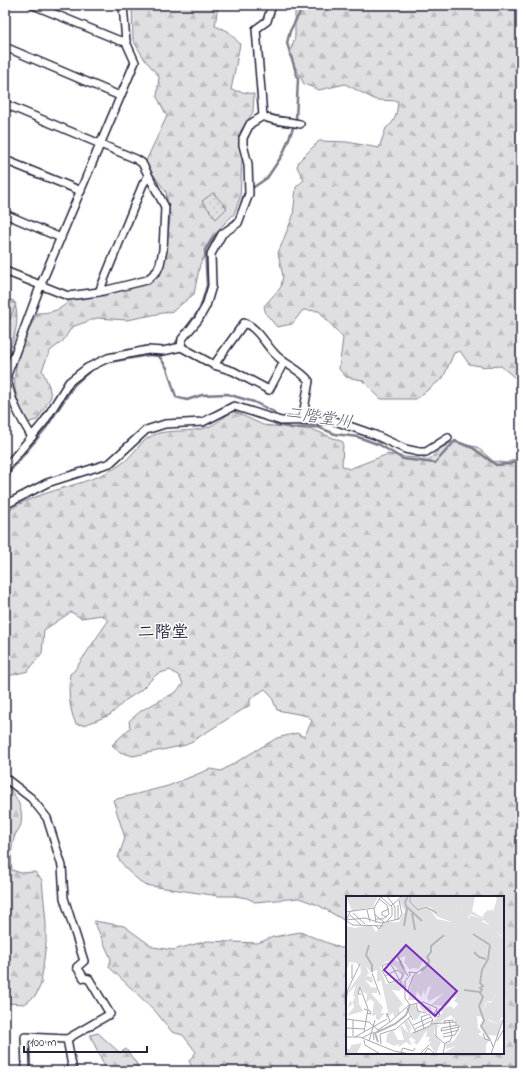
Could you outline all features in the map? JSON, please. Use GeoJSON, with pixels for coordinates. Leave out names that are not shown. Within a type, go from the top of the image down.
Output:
{"type":"FeatureCollection","features":[{"type":"Feature","properties":{"kind":"street"},"geometry":{"type":"LineString","coordinates":[[33,5],[126,42]]}},
{"type":"Feature","properties":{"kind":"street"},"geometry":{"type":"LineString","coordinates":[[32,436],[17,412],[8,389],[7,375],[41,284],[135,62],[126,42],[122,5]]}},
{"type":"Feature","properties":{"kind":"street"},"geometry":{"type":"LineString","coordinates":[[263,116],[256,29],[267,21],[272,5]]}},
{"type":"Feature","properties":{"kind":"street"},"geometry":{"type":"LineString","coordinates":[[5,47],[120,96]]}},
{"type":"Feature","properties":{"kind":"street"},"geometry":{"type":"LineString","coordinates":[[5,104],[101,144],[142,163],[148,177],[162,200],[166,211],[162,257],[157,271],[147,280],[99,292],[68,296],[5,271]]}},
{"type":"Feature","properties":{"kind":"street"},"geometry":{"type":"LineString","coordinates":[[263,116],[271,121],[283,120],[300,124]]}},
{"type":"Feature","properties":{"kind":"street"},"geometry":{"type":"LineString","coordinates":[[175,348],[198,320],[206,306],[212,286],[211,254],[222,234],[238,223],[250,194],[248,164],[243,145],[243,138],[250,124],[263,116]]}},
{"type":"Feature","properties":{"kind":"street"},"geometry":{"type":"LineString","coordinates":[[5,160],[81,191]]}},
{"type":"Feature","properties":{"kind":"street"},"geometry":{"type":"LineString","coordinates":[[99,292],[143,184],[148,177]]}},
{"type":"Feature","properties":{"kind":"street"},"geometry":{"type":"LineString","coordinates":[[5,214],[61,238]]}},
{"type":"Feature","properties":{"kind":"street"},"geometry":{"type":"LineString","coordinates":[[214,365],[246,323],[269,344],[274,353],[284,362],[303,373],[310,381],[302,421]]}},
{"type":"Feature","properties":{"kind":"street"},"geometry":{"type":"LineString","coordinates":[[5,473],[7,466],[44,422],[69,382],[90,365],[101,360],[148,350],[157,352],[175,348],[214,365],[233,371],[269,390],[284,362]]}},
{"type":"Feature","properties":{"kind":"street"},"geometry":{"type":"LineString","coordinates":[[5,505],[47,483],[110,463],[146,430],[165,424],[203,422],[234,406],[281,421],[332,420],[374,435],[405,449],[419,452],[426,452],[448,438]]}},
{"type":"Feature","properties":{"kind":"street"},"geometry":{"type":"LineString","coordinates":[[5,778],[31,798],[47,818],[62,866],[64,898],[84,961],[77,967],[84,978],[89,979],[110,1014],[67,1039],[25,1037],[26,1071]]}},
{"type":"Feature","properties":{"kind":"street"},"geometry":{"type":"LineString","coordinates":[[67,1039],[73,1071]]}},
{"type":"Feature","properties":{"kind":"green space"},"geometry":{"type":"Polygon","coordinates":[[[132,5],[218,5],[215,26],[228,31],[240,44],[231,90],[254,94],[253,112],[240,132],[242,160],[240,198],[234,214],[221,227],[200,264],[194,294],[173,311],[127,320],[97,318],[72,327],[63,341],[50,351],[42,370],[49,386],[51,397],[37,420],[27,423],[20,408],[16,393],[16,367],[24,341],[37,313],[56,310],[64,306],[71,299],[155,274],[165,251],[170,220],[166,192],[145,163],[167,116],[157,97],[159,76],[145,60],[133,40],[132,5]]]}},
{"type":"Feature","properties":{"kind":"green space"},"geometry":{"type":"Polygon","coordinates":[[[301,5],[521,5],[521,383],[501,366],[486,367],[469,364],[460,351],[454,353],[443,378],[416,399],[381,399],[362,380],[346,377],[339,369],[343,338],[319,311],[303,310],[292,324],[277,327],[266,314],[264,306],[281,287],[283,276],[278,253],[293,216],[296,187],[304,180],[297,167],[299,161],[319,141],[347,142],[379,148],[386,128],[394,120],[398,105],[398,101],[376,100],[345,84],[319,90],[304,84],[289,55],[295,37],[295,7],[301,5]]]}},
{"type":"Feature","properties":{"kind":"green space"},"geometry":{"type":"Polygon","coordinates":[[[213,193],[227,208],[216,219],[202,201],[213,193]]]}},
{"type":"Feature","properties":{"kind":"green space"},"geometry":{"type":"Polygon","coordinates":[[[5,299],[14,301],[17,325],[5,362],[5,299]]]}},
{"type":"Feature","properties":{"kind":"green space"},"geometry":{"type":"Polygon","coordinates":[[[5,300],[16,304],[10,319],[5,317],[5,300]]]}},
{"type":"Feature","properties":{"kind":"green space"},"geometry":{"type":"Polygon","coordinates":[[[233,411],[263,425],[314,430],[343,442],[342,466],[349,469],[388,454],[430,459],[441,448],[452,442],[477,447],[493,461],[506,463],[521,457],[521,1071],[194,1071],[189,1061],[196,1052],[183,1035],[172,1032],[156,1012],[109,967],[111,959],[94,921],[124,926],[153,947],[173,950],[207,941],[258,943],[273,937],[300,932],[341,948],[346,947],[346,1054],[504,1054],[504,896],[346,896],[346,921],[318,905],[299,898],[255,902],[247,898],[235,896],[219,896],[144,885],[128,871],[118,858],[125,838],[113,800],[168,786],[210,769],[221,771],[277,738],[297,733],[304,737],[312,721],[308,716],[277,710],[271,695],[265,689],[250,699],[250,705],[186,745],[133,756],[120,752],[112,745],[130,728],[129,721],[142,710],[176,692],[183,684],[179,676],[170,670],[157,674],[141,690],[126,700],[110,715],[84,725],[76,724],[70,700],[70,674],[74,671],[108,621],[102,615],[81,618],[71,612],[44,630],[42,653],[28,671],[5,675],[5,513],[32,498],[92,479],[106,473],[125,461],[152,435],[165,432],[205,428],[216,423],[233,411]]]}},
{"type":"Feature","properties":{"kind":"green space"},"geometry":{"type":"Polygon","coordinates":[[[5,784],[16,797],[22,818],[20,828],[15,836],[12,846],[12,870],[21,873],[35,872],[42,880],[46,923],[46,943],[41,984],[36,995],[25,1004],[7,1003],[5,1006],[5,784]]]}},
{"type":"Feature","properties":{"kind":"green space"},"geometry":{"type":"Polygon","coordinates":[[[98,1033],[120,1053],[126,1049],[142,1071],[107,1071],[90,1035],[98,1033]]]}},
{"type":"Feature","properties":{"kind":"waterway"},"geometry":{"type":"LineString","coordinates":[[251,189],[267,178],[283,154],[296,120],[298,79],[287,43],[290,31],[304,5]]}},
{"type":"Feature","properties":{"kind":"waterway"},"geometry":{"type":"LineString","coordinates":[[173,348],[200,309],[207,285],[205,250],[214,236],[237,218],[244,194],[247,192]]}},
{"type":"Feature","properties":{"kind":"waterway","name":"二階堂川"},"geometry":{"type":"LineString","coordinates":[[104,363],[149,355],[159,356],[171,352]]}},
{"type":"Feature","properties":{"kind":"waterway","name":"二階堂川"},"geometry":{"type":"LineString","coordinates":[[159,356],[167,368],[176,397],[187,400],[202,395],[227,394],[254,402],[274,412],[275,424],[292,428],[318,427],[335,434],[358,437],[380,445],[403,459],[435,463],[455,441],[473,448],[496,465],[510,464],[521,459]]}},
{"type":"Feature","properties":{"kind":"waterway","name":"二階堂川"},"geometry":{"type":"LineString","coordinates":[[5,488],[11,470],[46,428],[74,385],[92,369]]}},
{"type":"Feature","properties":{"kind":"district","name":"二階堂"},"geometry":{"type":"Point","coordinates":[163,632]}}]}
